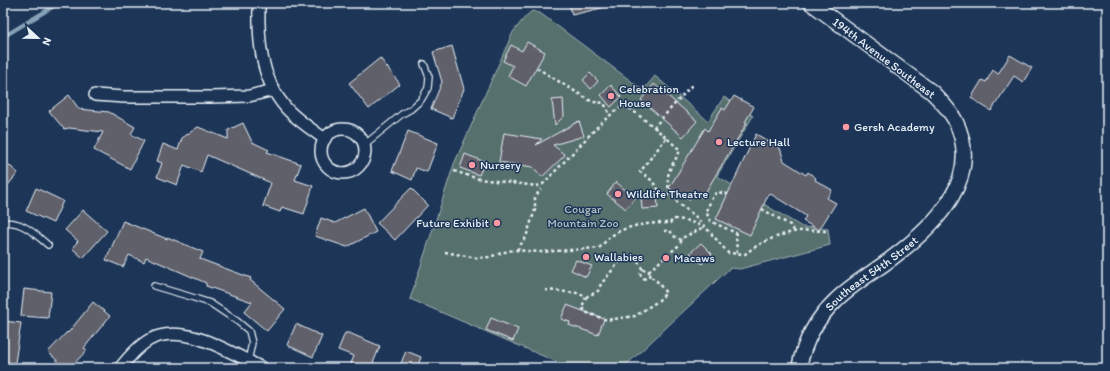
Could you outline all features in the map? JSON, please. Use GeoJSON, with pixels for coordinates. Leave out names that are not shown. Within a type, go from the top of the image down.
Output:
{"type":"FeatureCollection","features":[{"type":"Feature","properties":{"kind":"street"},"geometry":{"type":"LineString","coordinates":[[259,3],[259,40],[268,78],[286,108],[325,139]]}},
{"type":"Feature","properties":{"kind":"street","name":"194th Avenue Southeast"},"geometry":{"type":"LineString","coordinates":[[811,3],[932,92],[945,106],[954,119],[962,138],[964,152],[963,169],[958,187]]}},
{"type":"Feature","properties":{"kind":"street"},"geometry":{"type":"LineString","coordinates":[[96,95],[124,97],[249,96],[274,90]]}},
{"type":"Feature","properties":{"kind":"street"},"geometry":{"type":"LineString","coordinates":[[342,129],[355,134],[360,138],[364,145],[364,158],[356,169],[343,174],[336,173],[325,165],[322,158],[321,145],[325,139],[330,134],[342,129]]}},
{"type":"Feature","properties":{"kind":"street","name":"Southeast 54th Street"},"geometry":{"type":"LineString","coordinates":[[799,368],[806,342],[824,313],[836,299],[892,258],[926,229],[940,214],[958,187]]}},
{"type":"Feature","properties":{"kind":"street"},"geometry":{"type":"LineString","coordinates":[[120,368],[136,349],[149,340],[165,335],[183,335],[202,340],[262,368]]}},
{"type":"Feature","properties":{"kind":"lane"},"geometry":{"type":"LineString","coordinates":[[364,145],[421,100],[428,88],[429,77],[424,64]]}},
{"type":"Feature","properties":{"kind":"lane"},"geometry":{"type":"LineString","coordinates":[[3,223],[9,222],[29,228],[48,245]]}},
{"type":"Feature","properties":{"kind":"lane"},"geometry":{"type":"LineString","coordinates":[[154,286],[210,304],[237,321],[249,331],[251,337],[252,343],[248,361]]}},
{"type":"Feature","properties":{"kind":"path"},"geometry":{"type":"LineString","coordinates":[[536,68],[589,100],[604,103],[610,115]]}},
{"type":"Feature","properties":{"kind":"path"},"geometry":{"type":"LineString","coordinates":[[654,127],[692,85]]}},
{"type":"Feature","properties":{"kind":"path"},"geometry":{"type":"LineString","coordinates":[[454,171],[479,180],[537,186],[543,184],[610,115],[619,108],[626,106],[654,127],[679,149],[679,153],[668,176],[672,194],[682,207],[696,217],[728,253],[745,254],[752,248],[776,237],[795,232],[827,231]]}},
{"type":"Feature","properties":{"kind":"path"},"geometry":{"type":"LineString","coordinates":[[666,138],[640,172],[650,179],[660,192],[668,195],[672,194]]}},
{"type":"Feature","properties":{"kind":"path"},"geometry":{"type":"LineString","coordinates":[[517,250],[526,237],[535,210],[535,197],[541,189]]}},
{"type":"Feature","properties":{"kind":"path"},"geometry":{"type":"LineString","coordinates":[[728,194],[717,192],[713,196],[706,211],[710,221],[736,234],[737,254]]}},
{"type":"Feature","properties":{"kind":"path"},"geometry":{"type":"LineString","coordinates":[[762,209],[790,225],[795,232]]}},
{"type":"Feature","properties":{"kind":"path"},"geometry":{"type":"LineString","coordinates":[[445,252],[478,258],[489,257],[508,251],[517,250],[541,252],[599,248],[610,237],[629,228],[650,223],[670,223],[673,220],[685,220],[705,227]]}},
{"type":"Feature","properties":{"kind":"path"},"geometry":{"type":"LineString","coordinates":[[643,270],[649,270],[678,246],[684,237],[705,227]]}},
{"type":"Feature","properties":{"kind":"path"},"geometry":{"type":"LineString","coordinates":[[664,231],[670,231],[676,238],[682,240]]}},
{"type":"Feature","properties":{"kind":"path"},"geometry":{"type":"LineString","coordinates":[[633,256],[643,270],[641,272],[642,278],[649,276],[656,280],[666,293],[638,316],[607,320],[585,312],[582,307],[586,297],[598,291],[602,282],[619,262],[633,256]]}},
{"type":"Feature","properties":{"kind":"path"},"geometry":{"type":"LineString","coordinates":[[649,270],[649,276]]}},
{"type":"Feature","properties":{"kind":"path"},"geometry":{"type":"LineString","coordinates":[[545,290],[578,293],[586,297]]}},
{"type":"Feature","properties":{"kind":"green space","name":"Cougar Mountain Zoo"},"geometry":{"type":"Polygon","coordinates":[[[532,11],[540,13],[643,90],[655,76],[708,121],[724,97],[753,116],[717,176],[802,227],[828,229],[830,245],[740,269],[730,268],[623,368],[571,368],[410,299],[454,164],[513,32],[532,11]]]}},
{"type":"Feature","properties":{"kind":"building"},"geometry":{"type":"Polygon","coordinates":[[[569,3],[606,3],[606,7],[572,15],[569,3]]]}},
{"type":"Feature","properties":{"kind":"building"},"geometry":{"type":"Polygon","coordinates":[[[527,42],[545,52],[526,86],[508,76],[513,66],[503,61],[511,45],[522,51],[527,42]]]}},
{"type":"Feature","properties":{"kind":"building"},"geometry":{"type":"Polygon","coordinates":[[[452,46],[464,89],[452,118],[431,109],[442,82],[433,52],[452,46]]]}},
{"type":"Feature","properties":{"kind":"building"},"geometry":{"type":"Polygon","coordinates":[[[1010,55],[1032,68],[1023,82],[1014,76],[991,111],[971,98],[982,80],[986,82],[993,70],[998,74],[1010,55]]]}},
{"type":"Feature","properties":{"kind":"building"},"geometry":{"type":"Polygon","coordinates":[[[380,58],[400,84],[369,109],[349,83],[380,58]]]}},
{"type":"Feature","properties":{"kind":"building"},"geometry":{"type":"Polygon","coordinates":[[[590,73],[598,81],[591,89],[583,80],[590,73]]]}},
{"type":"Feature","properties":{"kind":"building"},"geometry":{"type":"Polygon","coordinates":[[[654,84],[697,121],[683,137],[641,100],[654,84]]]}},
{"type":"Feature","properties":{"kind":"building","name":"Celebration House"},"geometry":{"type":"Polygon","coordinates":[[[611,85],[621,97],[611,107],[601,95],[611,85]]]}},
{"type":"Feature","properties":{"kind":"building"},"geometry":{"type":"Polygon","coordinates":[[[69,95],[79,109],[109,112],[135,127],[131,134],[144,141],[130,169],[94,150],[103,132],[69,128],[64,129],[49,111],[69,95]]]}},
{"type":"Feature","properties":{"kind":"building","name":"Lecture Hall"},"geometry":{"type":"Polygon","coordinates":[[[734,96],[754,107],[745,122],[747,123],[702,198],[694,193],[689,200],[669,188],[705,128],[708,131],[722,108],[725,110],[734,96]]]}},
{"type":"Feature","properties":{"kind":"building"},"geometry":{"type":"Polygon","coordinates":[[[563,99],[564,116],[555,125],[552,100],[563,99]]]}},
{"type":"Feature","properties":{"kind":"building"},"geometry":{"type":"Polygon","coordinates":[[[579,121],[584,136],[553,145],[565,155],[542,177],[533,167],[499,162],[504,133],[542,139],[536,145],[579,121]]]}},
{"type":"Feature","properties":{"kind":"building"},"geometry":{"type":"Polygon","coordinates":[[[243,123],[252,142],[269,150],[267,152],[301,164],[295,180],[313,186],[304,214],[282,207],[280,212],[263,206],[271,183],[207,155],[201,172],[184,165],[177,185],[157,177],[162,163],[157,161],[163,144],[178,150],[182,138],[198,127],[228,139],[228,130],[243,123]]]}},
{"type":"Feature","properties":{"kind":"building"},"geometry":{"type":"Polygon","coordinates":[[[408,131],[438,143],[427,172],[416,168],[412,180],[392,171],[408,131]]]}},
{"type":"Feature","properties":{"kind":"building"},"geometry":{"type":"Polygon","coordinates":[[[756,134],[780,148],[784,161],[806,175],[808,172],[816,178],[815,180],[832,190],[827,198],[836,203],[819,230],[803,221],[806,216],[769,193],[750,235],[716,219],[756,134]]]}},
{"type":"Feature","properties":{"kind":"building","name":"Nursery"},"geometry":{"type":"Polygon","coordinates":[[[465,154],[485,162],[479,175],[460,168],[465,154]]]}},
{"type":"Feature","properties":{"kind":"building"},"geometry":{"type":"Polygon","coordinates":[[[3,160],[18,173],[3,191],[3,160]]]}},
{"type":"Feature","properties":{"kind":"building","name":"Wildlife Theatre"},"geometry":{"type":"Polygon","coordinates":[[[616,182],[635,198],[626,209],[607,194],[616,182]]]}},
{"type":"Feature","properties":{"kind":"building"},"geometry":{"type":"Polygon","coordinates":[[[36,188],[63,201],[53,223],[26,211],[36,188]]]}},
{"type":"Feature","properties":{"kind":"building"},"geometry":{"type":"Polygon","coordinates":[[[411,188],[428,205],[395,240],[377,223],[411,188]]]}},
{"type":"Feature","properties":{"kind":"building"},"geometry":{"type":"Polygon","coordinates":[[[657,194],[658,208],[642,209],[641,195],[657,194]]]}},
{"type":"Feature","properties":{"kind":"building"},"geometry":{"type":"Polygon","coordinates":[[[364,208],[376,232],[347,247],[315,236],[321,218],[335,223],[364,208]]]}},
{"type":"Feature","properties":{"kind":"building"},"geometry":{"type":"Polygon","coordinates":[[[83,210],[107,231],[83,258],[72,248],[78,241],[65,230],[83,210]]]}},
{"type":"Feature","properties":{"kind":"building"},"geometry":{"type":"Polygon","coordinates":[[[123,221],[203,252],[200,259],[251,278],[250,280],[285,309],[267,331],[244,312],[252,302],[206,286],[206,283],[146,257],[144,262],[129,255],[123,267],[106,260],[123,221]]]}},
{"type":"Feature","properties":{"kind":"building"},"geometry":{"type":"Polygon","coordinates":[[[701,243],[712,254],[702,264],[690,253],[701,243]]]}},
{"type":"Feature","properties":{"kind":"building"},"geometry":{"type":"Polygon","coordinates":[[[576,260],[592,266],[586,277],[571,270],[576,260]]]}},
{"type":"Feature","properties":{"kind":"building"},"geometry":{"type":"Polygon","coordinates":[[[24,289],[51,292],[48,318],[21,316],[24,289]]]}},
{"type":"Feature","properties":{"kind":"building"},"geometry":{"type":"Polygon","coordinates":[[[93,302],[110,316],[84,348],[87,350],[70,368],[65,368],[48,352],[67,332],[68,333],[93,302]]]}},
{"type":"Feature","properties":{"kind":"building"},"geometry":{"type":"Polygon","coordinates":[[[567,305],[604,319],[598,335],[569,325],[570,322],[561,319],[567,305]]]}},
{"type":"Feature","properties":{"kind":"building"},"geometry":{"type":"Polygon","coordinates":[[[491,318],[518,329],[513,341],[486,330],[491,318]]]}},
{"type":"Feature","properties":{"kind":"building"},"geometry":{"type":"Polygon","coordinates":[[[3,321],[21,323],[15,363],[3,362],[3,321]]]}},
{"type":"Feature","properties":{"kind":"building"},"geometry":{"type":"Polygon","coordinates":[[[296,324],[322,336],[313,357],[287,345],[296,324]]]}},
{"type":"Feature","properties":{"kind":"building"},"geometry":{"type":"Polygon","coordinates":[[[345,333],[349,333],[380,346],[371,368],[349,368],[354,356],[338,350],[345,333]]]}},
{"type":"Feature","properties":{"kind":"building"},"geometry":{"type":"Polygon","coordinates":[[[406,351],[421,357],[417,368],[399,368],[406,351]]]}},
{"type":"Feature","properties":{"kind":"waterway"},"geometry":{"type":"LineString","coordinates":[[3,37],[59,3]]}},
{"type":"Feature","properties":{"kind":"place","name":"Celebration House"},"geometry":{"type":"Point","coordinates":[611,96]}},
{"type":"Feature","properties":{"kind":"place","name":"Gersh Academy"},"geometry":{"type":"Point","coordinates":[846,127]}},
{"type":"Feature","properties":{"kind":"place","name":"Lecture Hall"},"geometry":{"type":"Point","coordinates":[719,142]}},
{"type":"Feature","properties":{"kind":"place","name":"Nursery"},"geometry":{"type":"Point","coordinates":[472,165]}},
{"type":"Feature","properties":{"kind":"place","name":"Wildlife Theatre"},"geometry":{"type":"Point","coordinates":[618,194]}},
{"type":"Feature","properties":{"kind":"place","name":"Future Exhibit"},"geometry":{"type":"Point","coordinates":[497,223]}},
{"type":"Feature","properties":{"kind":"place","name":"Wallabies"},"geometry":{"type":"Point","coordinates":[586,257]}},
{"type":"Feature","properties":{"kind":"place","name":"Macaws"},"geometry":{"type":"Point","coordinates":[666,258]}}]}
